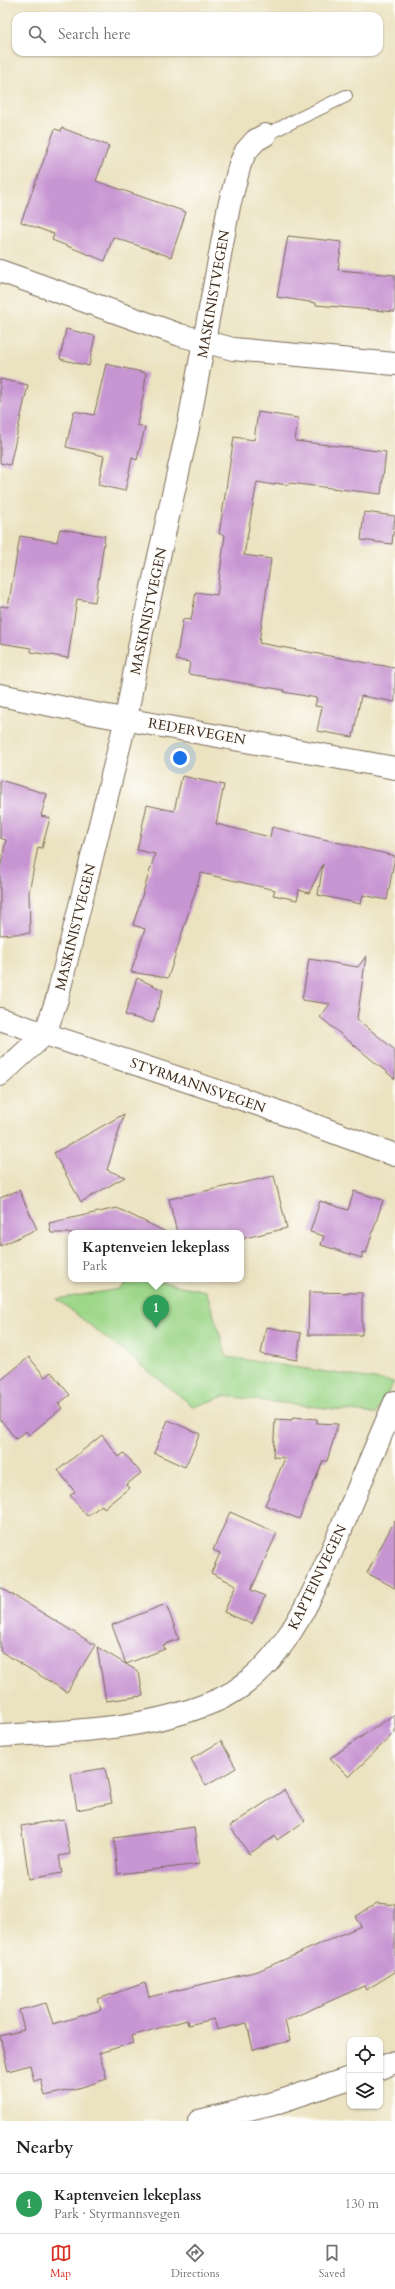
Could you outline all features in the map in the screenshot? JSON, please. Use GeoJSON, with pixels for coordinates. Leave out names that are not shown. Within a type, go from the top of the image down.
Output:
{"type":"FeatureCollection","features":[{"type":"Feature","properties":{"kind":"street","name":"MASKINISTVEGEN"},"geometry":{"type":"LineString","coordinates":[[45,1034],[67,963],[126,719],[142,632],[188,428],[220,248],[240,164],[246,151],[256,140],[265,135]]}},
{"type":"Feature","properties":{"kind":"street"},"geometry":{"type":"LineString","coordinates":[[0,271],[145,323],[204,342],[233,349],[395,364]]}},
{"type":"Feature","properties":{"kind":"street","name":"REDERVEGEN"},"geometry":{"type":"LineString","coordinates":[[0,695],[395,768]]}},
{"type":"Feature","properties":{"kind":"street","name":"STYRMANNSVEGEN"},"geometry":{"type":"LineString","coordinates":[[0,1019],[260,1105],[395,1156]]}},
{"type":"Feature","properties":{"kind":"street"},"geometry":{"type":"LineString","coordinates":[[0,1075],[45,1034]]}},
{"type":"Feature","properties":{"kind":"street","name":"KAPTEINVEGEN"},"geometry":{"type":"LineString","coordinates":[[0,1736],[137,1724],[176,1715],[221,1698],[252,1677],[279,1648],[307,1604],[395,1402]]}},
{"type":"Feature","properties":{"kind":"street"},"geometry":{"type":"LineString","coordinates":[[383,2067],[395,2062]]}},
{"type":"Feature","properties":{"kind":"street"},"geometry":{"type":"LineString","coordinates":[[199,2121],[278,2102],[347,2079]]}},
{"type":"Feature","properties":{"kind":"lane"},"geometry":{"type":"LineString","coordinates":[[265,135],[346,96]]}},
{"type":"Feature","properties":{"kind":"green space"},"geometry":{"type":"Polygon","coordinates":[[[129,1282],[162,1282],[206,1291],[227,1357],[394,1382],[376,1414],[224,1396],[194,1407],[57,1299],[119,1289],[129,1282]]]}},
{"type":"Feature","properties":{"kind":"building"},"geometry":{"type":"Polygon","coordinates":[[[62,128],[109,146],[96,181],[186,212],[171,257],[113,237],[105,261],[52,240],[54,234],[21,222],[55,129],[61,131],[62,128]]]}},
{"type":"Feature","properties":{"kind":"building"},"geometry":{"type":"Polygon","coordinates":[[[288,236],[342,242],[338,270],[395,275],[395,312],[316,305],[316,303],[277,297],[288,236]]]}},
{"type":"Feature","properties":{"kind":"building"},"geometry":{"type":"Polygon","coordinates":[[[66,329],[95,336],[89,366],[60,359],[66,329]]]}},
{"type":"Feature","properties":{"kind":"building"},"geometry":{"type":"Polygon","coordinates":[[[106,364],[146,373],[144,392],[137,425],[145,427],[137,460],[132,458],[125,491],[98,485],[104,456],[66,447],[74,411],[94,415],[106,364]]]}},
{"type":"Feature","properties":{"kind":"building"},"geometry":{"type":"Polygon","coordinates":[[[0,379],[28,385],[10,465],[0,463],[0,379]]]}},
{"type":"Feature","properties":{"kind":"building"},"geometry":{"type":"Polygon","coordinates":[[[258,412],[298,418],[295,441],[386,452],[381,494],[289,483],[288,485],[275,483],[274,485],[257,482],[244,555],[271,559],[259,643],[395,668],[395,702],[361,696],[353,737],[317,731],[322,707],[315,706],[317,698],[284,692],[284,690],[188,674],[190,662],[176,660],[183,619],[191,620],[196,592],[217,595],[225,535],[219,534],[234,437],[254,440],[258,412]]]}},
{"type":"Feature","properties":{"kind":"building"},"geometry":{"type":"Polygon","coordinates":[[[364,512],[395,516],[392,544],[361,540],[364,512]]]}},
{"type":"Feature","properties":{"kind":"building"},"geometry":{"type":"Polygon","coordinates":[[[60,529],[105,536],[95,602],[77,599],[68,658],[31,652],[31,648],[0,643],[0,606],[8,607],[20,536],[57,542],[60,529]]]}},
{"type":"Feature","properties":{"kind":"building"},"geometry":{"type":"Polygon","coordinates":[[[182,776],[224,785],[216,824],[270,837],[272,827],[395,856],[387,900],[363,895],[361,904],[318,895],[323,864],[309,893],[299,890],[297,900],[273,895],[275,890],[201,873],[168,978],[131,972],[145,929],[133,925],[155,854],[137,850],[147,805],[174,811],[182,776]]]}},
{"type":"Feature","properties":{"kind":"building"},"geometry":{"type":"Polygon","coordinates":[[[0,780],[47,794],[41,816],[50,818],[42,848],[38,847],[29,892],[30,933],[0,935],[0,869],[6,840],[0,838],[0,780]]]}},
{"type":"Feature","properties":{"kind":"building"},"geometry":{"type":"Polygon","coordinates":[[[366,956],[357,1019],[395,1050],[395,1079],[320,1017],[330,1004],[302,1000],[309,959],[358,967],[366,956]]]}},
{"type":"Feature","properties":{"kind":"building"},"geometry":{"type":"Polygon","coordinates":[[[137,978],[163,990],[153,1023],[125,1015],[137,978]]]}},
{"type":"Feature","properties":{"kind":"building"},"geometry":{"type":"Polygon","coordinates":[[[124,1114],[107,1170],[125,1177],[81,1202],[54,1153],[124,1114]]]}},
{"type":"Feature","properties":{"kind":"building"},"geometry":{"type":"Polygon","coordinates":[[[274,1176],[287,1228],[244,1238],[244,1230],[176,1230],[169,1199],[274,1176]]]}},
{"type":"Feature","properties":{"kind":"building"},"geometry":{"type":"Polygon","coordinates":[[[19,1190],[37,1229],[0,1246],[0,1198],[19,1190]]]}},
{"type":"Feature","properties":{"kind":"building"},"geometry":{"type":"Polygon","coordinates":[[[354,1191],[383,1200],[366,1253],[362,1252],[362,1258],[321,1245],[324,1236],[310,1232],[320,1201],[348,1210],[354,1191]]]}},
{"type":"Feature","properties":{"kind":"building"},"geometry":{"type":"Polygon","coordinates":[[[117,1208],[162,1230],[68,1230],[68,1233],[51,1233],[49,1223],[117,1208]]]}},
{"type":"Feature","properties":{"kind":"building"},"geometry":{"type":"Polygon","coordinates":[[[309,1292],[362,1293],[362,1335],[308,1335],[309,1292]]]}},
{"type":"Feature","properties":{"kind":"building"},"geometry":{"type":"Polygon","coordinates":[[[266,1327],[301,1333],[297,1360],[261,1354],[266,1327]]]}},
{"type":"Feature","properties":{"kind":"building"},"geometry":{"type":"Polygon","coordinates":[[[29,1357],[45,1377],[51,1372],[70,1395],[58,1404],[62,1408],[29,1435],[26,1431],[16,1439],[0,1419],[0,1381],[29,1357]]]}},
{"type":"Feature","properties":{"kind":"building"},"geometry":{"type":"Polygon","coordinates":[[[293,1417],[317,1419],[317,1423],[338,1424],[327,1461],[323,1461],[299,1519],[265,1505],[285,1458],[273,1457],[275,1419],[292,1420],[293,1417]]]}},
{"type":"Feature","properties":{"kind":"building"},"geometry":{"type":"Polygon","coordinates":[[[168,1420],[200,1434],[185,1467],[154,1453],[168,1420]]]}},
{"type":"Feature","properties":{"kind":"building"},"geometry":{"type":"Polygon","coordinates":[[[102,1435],[119,1457],[124,1453],[141,1473],[126,1485],[129,1488],[104,1508],[102,1505],[87,1516],[70,1495],[75,1492],[58,1470],[102,1435]]]}},
{"type":"Feature","properties":{"kind":"building"},"geometry":{"type":"Polygon","coordinates":[[[230,1512],[277,1533],[251,1590],[265,1596],[252,1624],[224,1612],[236,1585],[211,1573],[220,1553],[213,1550],[230,1512]]]}},
{"type":"Feature","properties":{"kind":"building"},"geometry":{"type":"Polygon","coordinates":[[[395,1520],[395,1588],[367,1573],[395,1520]]]}},
{"type":"Feature","properties":{"kind":"building"},"geometry":{"type":"Polygon","coordinates":[[[0,1587],[95,1645],[67,1692],[0,1651],[0,1587]]]}},
{"type":"Feature","properties":{"kind":"building"},"geometry":{"type":"Polygon","coordinates":[[[166,1604],[179,1639],[163,1645],[165,1649],[126,1664],[112,1625],[166,1604]]]}},
{"type":"Feature","properties":{"kind":"building"},"geometry":{"type":"Polygon","coordinates":[[[97,1647],[139,1672],[143,1696],[106,1701],[97,1647]]]}},
{"type":"Feature","properties":{"kind":"building"},"geometry":{"type":"Polygon","coordinates":[[[395,1714],[395,1732],[349,1777],[330,1758],[395,1714]]]}},
{"type":"Feature","properties":{"kind":"building"},"geometry":{"type":"Polygon","coordinates":[[[221,1741],[236,1768],[206,1786],[191,1759],[221,1741]]]}},
{"type":"Feature","properties":{"kind":"building"},"geometry":{"type":"Polygon","coordinates":[[[105,1768],[112,1803],[77,1810],[71,1774],[105,1768]]]}},
{"type":"Feature","properties":{"kind":"building"},"geometry":{"type":"Polygon","coordinates":[[[284,1790],[305,1821],[277,1840],[275,1836],[249,1854],[230,1826],[284,1790]]]}},
{"type":"Feature","properties":{"kind":"building"},"geometry":{"type":"Polygon","coordinates":[[[64,1819],[70,1854],[59,1856],[62,1873],[29,1879],[21,1826],[64,1819]]]}},
{"type":"Feature","properties":{"kind":"building"},"geometry":{"type":"Polygon","coordinates":[[[194,1827],[199,1864],[118,1874],[114,1838],[194,1827]]]}},
{"type":"Feature","properties":{"kind":"building"},"geometry":{"type":"Polygon","coordinates":[[[377,1903],[395,1905],[395,1972],[366,1990],[364,1986],[285,2021],[290,2041],[253,2050],[247,2023],[217,2030],[214,2019],[188,2025],[187,2020],[131,2036],[133,2043],[99,2053],[107,2079],[79,2088],[45,2096],[41,2079],[34,2081],[30,2065],[8,2071],[0,2036],[24,2030],[19,2010],[46,2003],[53,2024],[101,2010],[98,1999],[145,1983],[149,1997],[258,1971],[361,1926],[355,1917],[377,1903]]]}},
{"type":"Feature","properties":{"kind":"place","name":"Kaptenveien lekeplass"},"geometry":{"type":"Point","coordinates":[156,1328]}}]}
